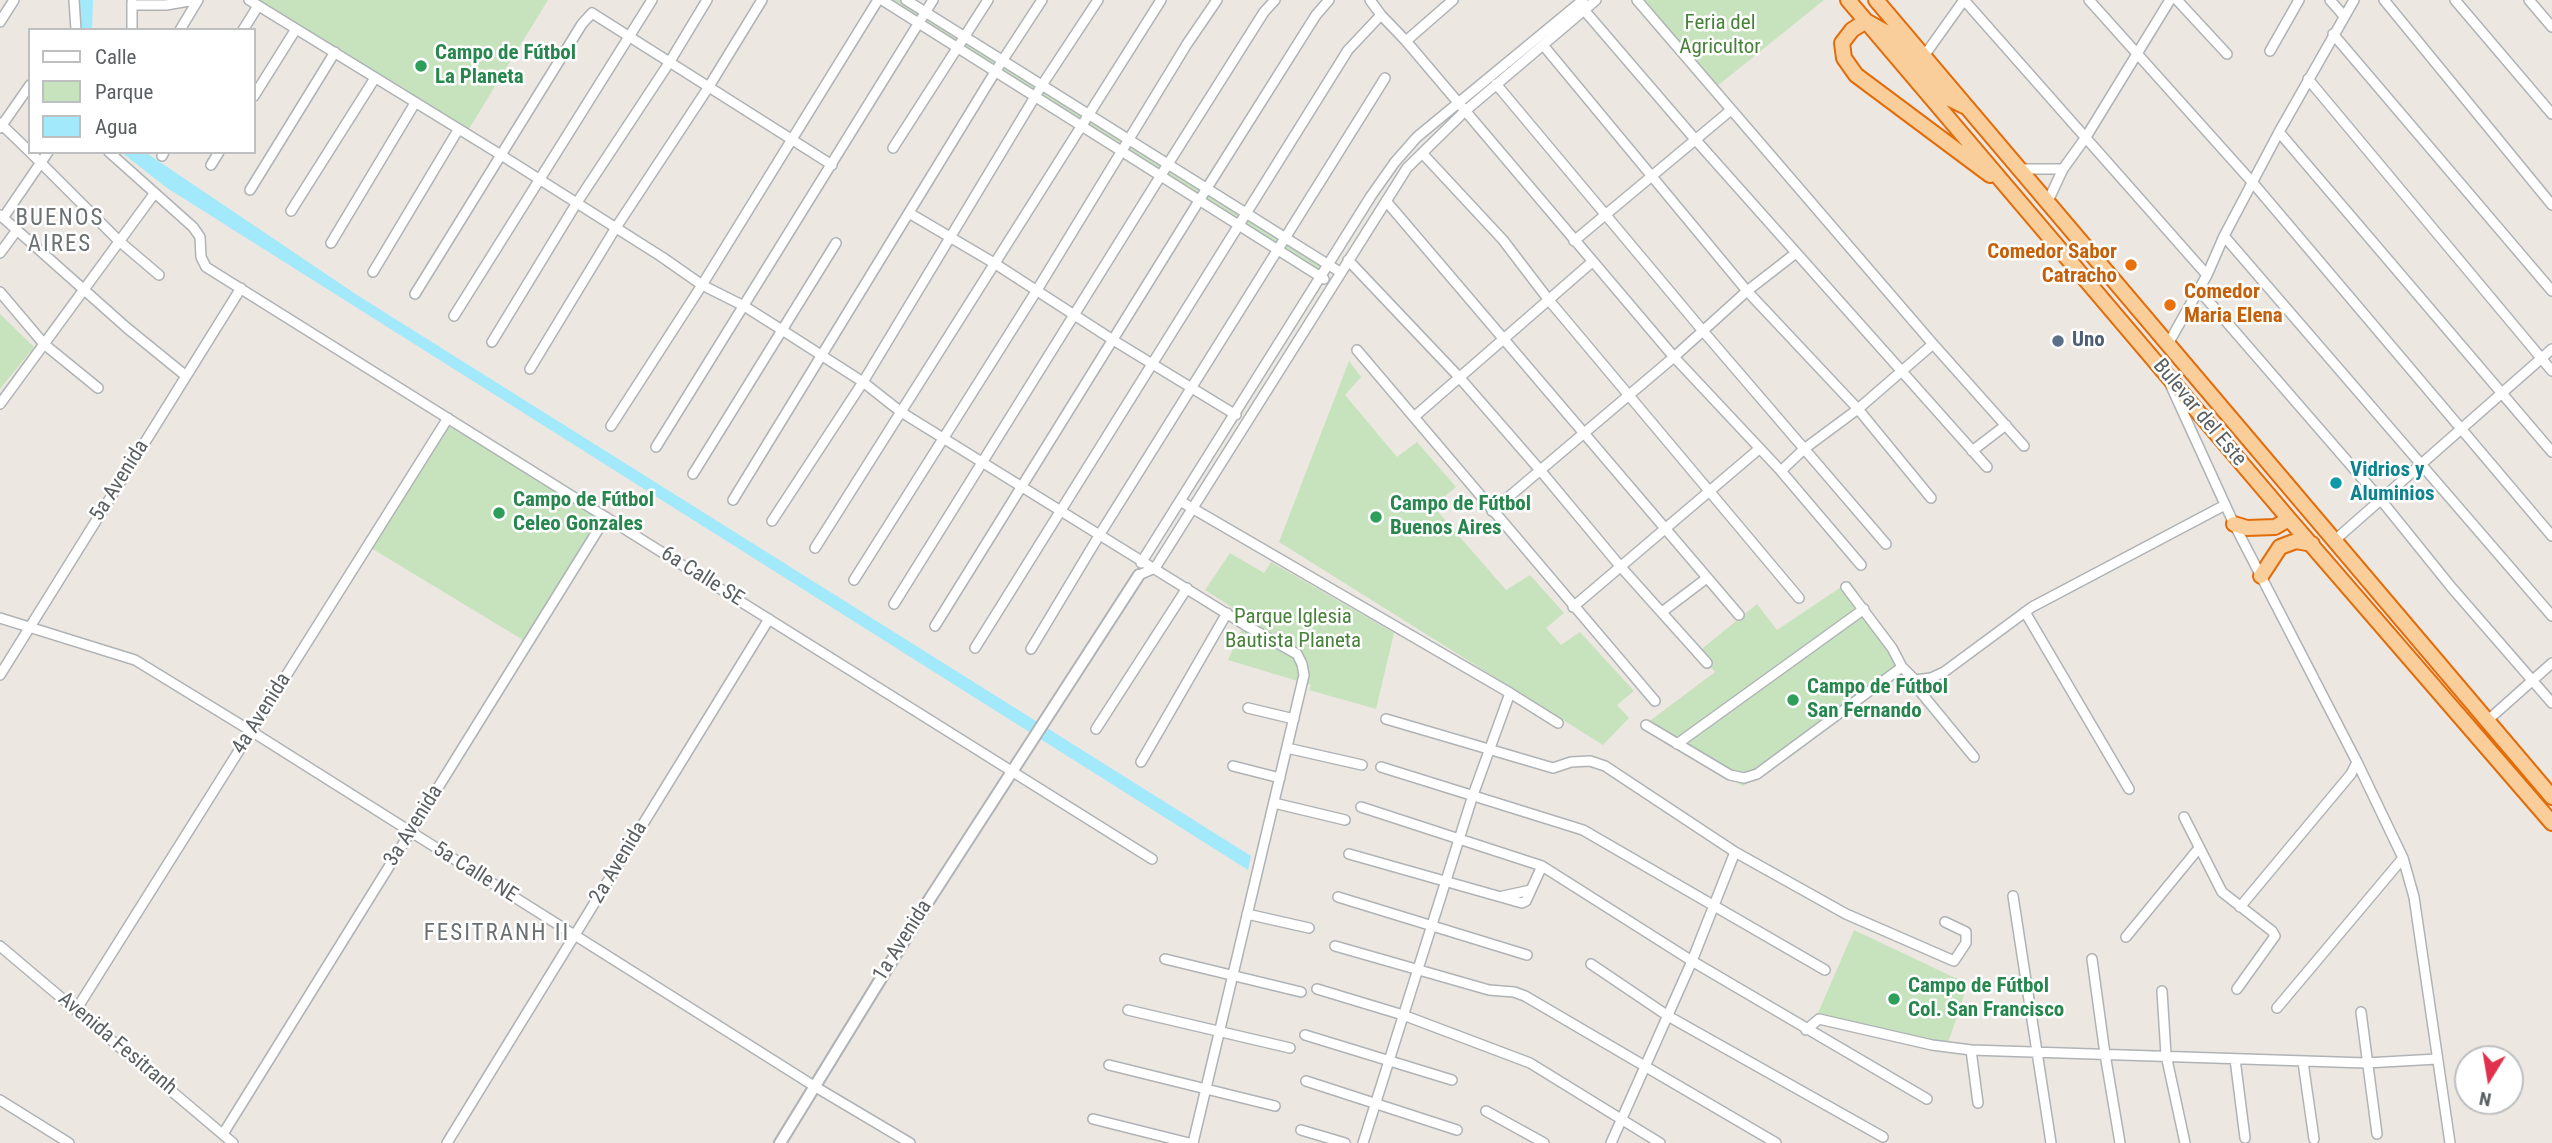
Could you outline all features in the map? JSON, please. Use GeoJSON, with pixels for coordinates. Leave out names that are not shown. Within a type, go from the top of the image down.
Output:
{"type":"FeatureCollection","features":[{"type":"Feature","properties":{"kind":"highway","name":"Bulevar del Este"},"geometry":{"type":"LineString","coordinates":[[1848,0],[2289,519],[2552,823]]}},
{"type":"Feature","properties":{"kind":"highway","name":"Bulevar del Este"},"geometry":{"type":"LineString","coordinates":[[1876,0],[2552,797]]}},
{"type":"Feature","properties":{"kind":"highway"},"geometry":{"type":"LineString","coordinates":[[1970,109],[1946,97],[1891,35],[1867,21],[1852,30],[1842,43],[1844,58],[1856,75],[2011,191]]}},
{"type":"Feature","properties":{"kind":"highway"},"geometry":{"type":"LineString","coordinates":[[2262,576],[2280,547],[2299,499]]}},
{"type":"Feature","properties":{"kind":"highway"},"geometry":{"type":"LineString","coordinates":[[2234,524],[2247,528],[2275,527],[2289,519]]}},
{"type":"Feature","properties":{"kind":"highway"},"geometry":{"type":"LineString","coordinates":[[2280,547],[2296,541],[2313,545]]}},
{"type":"Feature","properties":{"kind":"street"},"geometry":{"type":"LineString","coordinates":[[0,22],[14,0]]}},
{"type":"Feature","properties":{"kind":"street"},"geometry":{"type":"LineString","coordinates":[[74,0],[76,28]]}},
{"type":"Feature","properties":{"kind":"street"},"geometry":{"type":"LineString","coordinates":[[132,28],[132,3],[166,5],[197,0]]}},
{"type":"Feature","properties":{"kind":"street"},"geometry":{"type":"LineString","coordinates":[[181,28],[197,0]]}},
{"type":"Feature","properties":{"kind":"street"},"geometry":{"type":"LineString","coordinates":[[249,0],[501,155],[702,285],[744,306],[782,330],[863,382],[901,412],[1297,654],[1304,675],[1191,1143],[1093,1119]]}},
{"type":"Feature","properties":{"kind":"street"},"geometry":{"type":"LineString","coordinates":[[454,316],[652,0]]}},
{"type":"Feature","properties":{"kind":"street"},"geometry":{"type":"LineString","coordinates":[[492,342],[576,204],[707,0]]}},
{"type":"Feature","properties":{"kind":"street"},"geometry":{"type":"LineString","coordinates":[[530,369],[615,229],[762,0]]}},
{"type":"Feature","properties":{"kind":"street"},"geometry":{"type":"LineString","coordinates":[[611,426],[880,0],[1333,284]]}},
{"type":"Feature","properties":{"kind":"street"},"geometry":{"type":"LineString","coordinates":[[906,0],[1340,272]]}},
{"type":"Feature","properties":{"kind":"street"},"geometry":{"type":"LineString","coordinates":[[656,447],[933,0]]}},
{"type":"Feature","properties":{"kind":"street"},"geometry":{"type":"LineString","coordinates":[[893,148],[988,0]]}},
{"type":"Feature","properties":{"kind":"street"},"geometry":{"type":"LineString","coordinates":[[733,500],[995,72],[1042,0]]}},
{"type":"Feature","properties":{"kind":"street"},"geometry":{"type":"LineString","coordinates":[[772,521],[863,382],[1042,85],[1098,0]]}},
{"type":"Feature","properties":{"kind":"street"},"geometry":{"type":"LineString","coordinates":[[815,548],[1161,0]]}},
{"type":"Feature","properties":{"kind":"street"},"geometry":{"type":"LineString","coordinates":[[854,580],[1217,0]]}},
{"type":"Feature","properties":{"kind":"street"},"geometry":{"type":"LineString","coordinates":[[894,604],[1168,164],[1264,12],[1275,0]]}},
{"type":"Feature","properties":{"kind":"street"},"geometry":{"type":"LineString","coordinates":[[935,626],[1207,188],[1316,15],[1329,0]]}},
{"type":"Feature","properties":{"kind":"street"},"geometry":{"type":"LineString","coordinates":[[1370,0],[1674,357],[1781,471],[1861,565]]}},
{"type":"Feature","properties":{"kind":"street"},"geometry":{"type":"LineString","coordinates":[[1406,41],[1453,0]]}},
{"type":"Feature","properties":{"kind":"street"},"geometry":{"type":"LineString","coordinates":[[1139,575],[1141,560],[1395,162],[1417,137],[1457,104],[1584,5],[1596,0]]}},
{"type":"Feature","properties":{"kind":"street"},"geometry":{"type":"LineString","coordinates":[[1637,0],[2024,446]]}},
{"type":"Feature","properties":{"kind":"street"},"geometry":{"type":"LineString","coordinates":[[1924,56],[1964,0],[2207,275]]}},
{"type":"Feature","properties":{"kind":"street"},"geometry":{"type":"LineString","coordinates":[[2089,0],[2253,183],[2552,536]]}},
{"type":"Feature","properties":{"kind":"street"},"geometry":{"type":"LineString","coordinates":[[2048,201],[2063,169],[2086,138],[2170,0]]}},
{"type":"Feature","properties":{"kind":"street"},"geometry":{"type":"LineString","coordinates":[[2177,0],[2227,54]]}},
{"type":"Feature","properties":{"kind":"street"},"geometry":{"type":"LineString","coordinates":[[2270,51],[2298,0]]}},
{"type":"Feature","properties":{"kind":"street"},"geometry":{"type":"LineString","coordinates":[[2330,0],[2344,16]]}},
{"type":"Feature","properties":{"kind":"street"},"geometry":{"type":"LineString","coordinates":[[2168,344],[2207,275],[2224,236],[2279,132],[2354,0]]}},
{"type":"Feature","properties":{"kind":"street"},"geometry":{"type":"LineString","coordinates":[[2384,0],[2552,205]]}},
{"type":"Feature","properties":{"kind":"street"},"geometry":{"type":"LineString","coordinates":[[2455,0],[2552,114]]}},
{"type":"Feature","properties":{"kind":"street"},"geometry":{"type":"LineString","coordinates":[[2529,0],[2552,27]]}},
{"type":"Feature","properties":{"kind":"street"},"geometry":{"type":"LineString","coordinates":[[1139,575],[1154,568],[1407,169],[1464,113],[1584,5]]}},
{"type":"Feature","properties":{"kind":"street"},"geometry":{"type":"LineString","coordinates":[[1584,5],[1694,138],[1987,467]]}},
{"type":"Feature","properties":{"kind":"street"},"geometry":{"type":"LineString","coordinates":[[244,28],[258,6]]}},
{"type":"Feature","properties":{"kind":"street"},"geometry":{"type":"LineString","coordinates":[[415,294],[590,15],[595,13],[708,88],[832,164]]}},
{"type":"Feature","properties":{"kind":"street"},"geometry":{"type":"LineString","coordinates":[[975,648],[1348,50],[1381,15]]}},
{"type":"Feature","properties":{"kind":"street"},"geometry":{"type":"LineString","coordinates":[[256,93],[296,29]]}},
{"type":"Feature","properties":{"kind":"street"},"geometry":{"type":"LineString","coordinates":[[2333,34],[2552,291]]}},
{"type":"Feature","properties":{"kind":"street"},"geometry":{"type":"LineString","coordinates":[[1542,45],[1747,291],[1858,409],[1931,498]]}},
{"type":"Feature","properties":{"kind":"street"},"geometry":{"type":"LineString","coordinates":[[250,190],[335,52]]}},
{"type":"Feature","properties":{"kind":"street"},"geometry":{"type":"LineString","coordinates":[[291,211],[375,78]]}},
{"type":"Feature","properties":{"kind":"street"},"geometry":{"type":"LineString","coordinates":[[1031,649],[1385,78]]}},
{"type":"Feature","properties":{"kind":"street"},"geometry":{"type":"LineString","coordinates":[[2308,79],[2552,371]]}},
{"type":"Feature","properties":{"kind":"street"},"geometry":{"type":"LineString","coordinates":[[1496,84],[1886,544]]}},
{"type":"Feature","properties":{"kind":"street"},"geometry":{"type":"LineString","coordinates":[[28,88],[1,125],[28,150]]}},
{"type":"Feature","properties":{"kind":"street"},"geometry":{"type":"LineString","coordinates":[[331,243],[415,103]]}},
{"type":"Feature","properties":{"kind":"street"},"geometry":{"type":"LineString","coordinates":[[1574,241],[1694,138],[1731,110]]}},
{"type":"Feature","properties":{"kind":"street"},"geometry":{"type":"LineString","coordinates":[[373,272],[458,130]]}},
{"type":"Feature","properties":{"kind":"street"},"geometry":{"type":"LineString","coordinates":[[2279,132],[2552,452]]}},
{"type":"Feature","properties":{"kind":"street"},"geometry":{"type":"LineString","coordinates":[[1422,153],[1503,240],[1548,299],[1799,598]]}},
{"type":"Feature","properties":{"kind":"street"},"geometry":{"type":"LineString","coordinates":[[32,154],[119,241],[159,275]]}},
{"type":"Feature","properties":{"kind":"street"},"geometry":{"type":"LineString","coordinates":[[46,154],[2,216],[84,291],[186,376]]}},
{"type":"Feature","properties":{"kind":"street","name":"6a Calle SE"},"geometry":{"type":"LineString","coordinates":[[111,154],[193,227],[200,237],[201,257],[206,267],[1152,859]]}},
{"type":"Feature","properties":{"kind":"street"},"geometry":{"type":"LineString","coordinates":[[211,164],[218,154]]}},
{"type":"Feature","properties":{"kind":"street"},"geometry":{"type":"LineString","coordinates":[[2021,169],[2063,169]]}},
{"type":"Feature","properties":{"kind":"street"},"geometry":{"type":"LineString","coordinates":[[0,404],[154,194]]}},
{"type":"Feature","properties":{"kind":"street"},"geometry":{"type":"LineString","coordinates":[[1386,201],[1739,615]]}},
{"type":"Feature","properties":{"kind":"street"},"geometry":{"type":"LineString","coordinates":[[909,213],[995,263],[1113,340],[1236,415]]}},
{"type":"Feature","properties":{"kind":"street"},"geometry":{"type":"LineString","coordinates":[[0,253],[17,230]]}},
{"type":"Feature","properties":{"kind":"street"},"geometry":{"type":"LineString","coordinates":[[2224,236],[2552,616]]}},
{"type":"Feature","properties":{"kind":"street"},"geometry":{"type":"LineString","coordinates":[[694,474],[836,243]]}},
{"type":"Feature","properties":{"kind":"street"},"geometry":{"type":"LineString","coordinates":[[1492,511],[1674,357],[1747,291],[1796,253]]}},
{"type":"Feature","properties":{"kind":"street"},"geometry":{"type":"LineString","coordinates":[[1348,260],[1459,377],[1620,566],[1707,663]]}},
{"type":"Feature","properties":{"kind":"street"},"geometry":{"type":"LineString","coordinates":[[1413,417],[1592,262]]}},
{"type":"Feature","properties":{"kind":"street","name":"5a Avenida"},"geometry":{"type":"LineString","coordinates":[[0,675],[241,288]]}},
{"type":"Feature","properties":{"kind":"street"},"geometry":{"type":"LineString","coordinates":[[2198,289],[2552,703]]}},
{"type":"Feature","properties":{"kind":"street"},"geometry":{"type":"LineString","coordinates":[[0,292],[44,344],[98,388]]}},
{"type":"Feature","properties":{"kind":"street"},"geometry":{"type":"LineString","coordinates":[[1781,471],[1804,449],[1858,409],[1933,344]]}},
{"type":"Feature","properties":{"kind":"street"},"geometry":{"type":"LineString","coordinates":[[2335,540],[2552,349]]}},
{"type":"Feature","properties":{"kind":"street"},"geometry":{"type":"LineString","coordinates":[[1357,350],[1655,701]]}},
{"type":"Feature","properties":{"kind":"street"},"geometry":{"type":"LineString","coordinates":[[2163,370],[2234,524],[2357,762],[2403,858],[2414,897],[2450,1143]]}},
{"type":"Feature","properties":{"kind":"street","name":"4a Avenida"},"geometry":{"type":"LineString","coordinates":[[76,1010],[448,418]]}},
{"type":"Feature","properties":{"kind":"street"},"geometry":{"type":"LineString","coordinates":[[1972,451],[2006,425]]}},
{"type":"Feature","properties":{"kind":"street"},"geometry":{"type":"LineString","coordinates":[[1573,607],[1759,449]]}},
{"type":"Feature","properties":{"kind":"street"},"geometry":{"type":"LineString","coordinates":[[1180,501],[1558,723]]}},
{"type":"Feature","properties":{"kind":"street"},"geometry":{"type":"LineString","coordinates":[[1915,680],[1931,678],[1944,672],[2025,612],[2225,505]]}},
{"type":"Feature","properties":{"kind":"street","name":"3a Avenida"},"geometry":{"type":"LineString","coordinates":[[223,1134],[606,517]]}},
{"type":"Feature","properties":{"kind":"street","name":"1a Avenida"},"geometry":{"type":"LineString","coordinates":[[780,1143],[930,897],[1139,575]]}},
{"type":"Feature","properties":{"kind":"street"},"geometry":{"type":"LineString","coordinates":[[1662,612],[1707,579]]}},
{"type":"Feature","properties":{"kind":"street"},"geometry":{"type":"LineString","coordinates":[[1846,587],[1864,609],[1902,667],[1915,680],[1918,689],[1974,757]]}},
{"type":"Feature","properties":{"kind":"street"},"geometry":{"type":"LineString","coordinates":[[1096,729],[1186,588]]}},
{"type":"Feature","properties":{"kind":"street"},"geometry":{"type":"LineString","coordinates":[[1677,744],[1864,609]]}},
{"type":"Feature","properties":{"kind":"street"},"geometry":{"type":"LineString","coordinates":[[2025,612],[2129,789]]}},
{"type":"Feature","properties":{"kind":"street"},"geometry":{"type":"LineString","coordinates":[[1140,762],[1227,613]]}},
{"type":"Feature","properties":{"kind":"street","name":"5a Calle NE"},"geometry":{"type":"LineString","coordinates":[[0,618],[135,660],[814,1086],[910,1143]]}},
{"type":"Feature","properties":{"kind":"street","name":"2a Avenida"},"geometry":{"type":"LineString","coordinates":[[447,1143],[769,619]]}},
{"type":"Feature","properties":{"kind":"street"},"geometry":{"type":"LineString","coordinates":[[2488,720],[2552,663]]}},
{"type":"Feature","properties":{"kind":"street"},"geometry":{"type":"LineString","coordinates":[[1646,725],[1730,775],[1744,778],[1756,774],[1902,667]]}},
{"type":"Feature","properties":{"kind":"street"},"geometry":{"type":"LineString","coordinates":[[1363,1143],[1473,794],[1510,693]]}},
{"type":"Feature","properties":{"kind":"street"},"geometry":{"type":"LineString","coordinates":[[1248,708],[1294,719]]}},
{"type":"Feature","properties":{"kind":"street"},"geometry":{"type":"LineString","coordinates":[[1386,719],[1553,768],[1572,762],[1590,761],[1605,766],[1735,852],[1846,914],[1951,962],[1966,943],[1966,932],[1945,922]]}},
{"type":"Feature","properties":{"kind":"street"},"geometry":{"type":"LineString","coordinates":[[1287,748],[1362,765]]}},
{"type":"Feature","properties":{"kind":"street"},"geometry":{"type":"LineString","coordinates":[[2240,907],[2351,774],[2357,762]]}},
{"type":"Feature","properties":{"kind":"street"},"geometry":{"type":"LineString","coordinates":[[1233,766],[1280,778]]}},
{"type":"Feature","properties":{"kind":"street"},"geometry":{"type":"LineString","coordinates":[[1381,767],[1583,830],[1825,970]]}},
{"type":"Feature","properties":{"kind":"street"},"geometry":{"type":"LineString","coordinates":[[1274,803],[1345,820]]}},
{"type":"Feature","properties":{"kind":"street"},"geometry":{"type":"LineString","coordinates":[[1361,807],[1542,866],[1692,961],[1927,1099]]}},
{"type":"Feature","properties":{"kind":"street"},"geometry":{"type":"LineString","coordinates":[[2184,817],[2222,891],[2275,936],[2237,989]]}},
{"type":"Feature","properties":{"kind":"street"},"geometry":{"type":"LineString","coordinates":[[2126,937],[2199,848]]}},
{"type":"Feature","properties":{"kind":"street"},"geometry":{"type":"LineString","coordinates":[[1611,1143],[1692,961],[1735,852]]}},
{"type":"Feature","properties":{"kind":"street"},"geometry":{"type":"LineString","coordinates":[[1349,854],[1522,903],[1527,901],[1542,866]]}},
{"type":"Feature","properties":{"kind":"street"},"geometry":{"type":"LineString","coordinates":[[2277,1007],[2403,858]]}},
{"type":"Feature","properties":{"kind":"street"},"geometry":{"type":"LineString","coordinates":[[2013,896],[2051,1143]]}},
{"type":"Feature","properties":{"kind":"street"},"geometry":{"type":"LineString","coordinates":[[1338,897],[1527,954]]}},
{"type":"Feature","properties":{"kind":"street"},"geometry":{"type":"LineString","coordinates":[[1247,914],[1309,928]]}},
{"type":"Feature","properties":{"kind":"street","name":"Avenida Fesitranh"},"geometry":{"type":"LineString","coordinates":[[0,946],[233,1143]]}},
{"type":"Feature","properties":{"kind":"street"},"geometry":{"type":"LineString","coordinates":[[1335,946],[1489,990],[1514,992],[1525,996],[1776,1143]]}},
{"type":"Feature","properties":{"kind":"street"},"geometry":{"type":"LineString","coordinates":[[1165,959],[1301,992]]}},
{"type":"Feature","properties":{"kind":"street"},"geometry":{"type":"LineString","coordinates":[[2092,959],[2120,1143]]}},
{"type":"Feature","properties":{"kind":"street"},"geometry":{"type":"LineString","coordinates":[[1591,964],[1668,1016],[1883,1137]]}},
{"type":"Feature","properties":{"kind":"street"},"geometry":{"type":"LineString","coordinates":[[1317,989],[1403,1015],[1530,1063],[1660,1143]]}},
{"type":"Feature","properties":{"kind":"street"},"geometry":{"type":"LineString","coordinates":[[2162,991],[2166,1055],[2185,1143]]}},
{"type":"Feature","properties":{"kind":"street"},"geometry":{"type":"LineString","coordinates":[[1128,1010],[1290,1048]]}},
{"type":"Feature","properties":{"kind":"street"},"geometry":{"type":"LineString","coordinates":[[2361,1012],[2377,1134]]}},
{"type":"Feature","properties":{"kind":"street"},"geometry":{"type":"LineString","coordinates":[[1807,1030],[1819,1019],[1932,1045],[1971,1050],[2038,1050],[2303,1062],[2366,1063],[2437,1059]]}},
{"type":"Feature","properties":{"kind":"street"},"geometry":{"type":"LineString","coordinates":[[1305,1035],[1452,1080]]}},
{"type":"Feature","properties":{"kind":"street"},"geometry":{"type":"LineString","coordinates":[[1971,1050],[1978,1103]]}},
{"type":"Feature","properties":{"kind":"street"},"geometry":{"type":"LineString","coordinates":[[2235,1059],[2245,1139]]}},
{"type":"Feature","properties":{"kind":"street"},"geometry":{"type":"LineString","coordinates":[[2303,1062],[2314,1139]]}},
{"type":"Feature","properties":{"kind":"street"},"geometry":{"type":"LineString","coordinates":[[1109,1065],[1275,1106]]}},
{"type":"Feature","properties":{"kind":"street"},"geometry":{"type":"LineString","coordinates":[[1306,1081],[1457,1130]]}},
{"type":"Feature","properties":{"kind":"street"},"geometry":{"type":"LineString","coordinates":[[0,1100],[69,1143]]}},
{"type":"Feature","properties":{"kind":"street"},"geometry":{"type":"LineString","coordinates":[[1486,1111],[1544,1143]]}},
{"type":"Feature","properties":{"kind":"street"},"geometry":{"type":"LineString","coordinates":[[1301,1130],[1345,1143]]}},
{"type":"Feature","properties":{"kind":"green space","name":"Campo de Fútbol La Planeta"},"geometry":{"type":"Polygon","coordinates":[[[259,0],[548,0],[467,132],[259,0]]]}},
{"type":"Feature","properties":{"kind":"green space"},"geometry":{"type":"Polygon","coordinates":[[[882,0],[904,0],[1326,265],[1321,275],[882,0]]]}},
{"type":"Feature","properties":{"kind":"green space","name":"Feria del Agricultor"},"geometry":{"type":"Polygon","coordinates":[[[1642,0],[1824,0],[1716,87],[1642,0]]]}},
{"type":"Feature","properties":{"kind":"green space"},"geometry":{"type":"Polygon","coordinates":[[[0,314],[34,347],[0,389],[0,314]]]}},
{"type":"Feature","properties":{"kind":"green space"},"geometry":{"type":"Polygon","coordinates":[[[1349,361],[1361,377],[1345,395],[1397,457],[1417,442],[1456,487],[1433,506],[1506,590],[1530,575],[1564,613],[1546,628],[1561,645],[1580,632],[1634,691],[1617,705],[1629,718],[1603,745],[1279,542],[1349,361]]]}},
{"type":"Feature","properties":{"kind":"green space"},"geometry":{"type":"Polygon","coordinates":[[[450,419],[603,515],[523,640],[371,548],[450,419]]]}},
{"type":"Feature","properties":{"kind":"green space","name":"Parque Iglesia Bautista Planeta"},"geometry":{"type":"Polygon","coordinates":[[[1230,553],[1264,573],[1271,562],[1394,633],[1376,709],[1309,690],[1311,685],[1228,660],[1247,617],[1205,590],[1230,553]]]}},
{"type":"Feature","properties":{"kind":"green space"},"geometry":{"type":"Polygon","coordinates":[[[1850,581],[1908,668],[1792,756],[1743,786],[1647,723],[1715,672],[1698,652],[1757,604],[1777,630],[1850,581]]]}},
{"type":"Feature","properties":{"kind":"green space","name":"Campo de Fútbol Col. San Francisco"},"geometry":{"type":"Polygon","coordinates":[[[1854,930],[1968,984],[1948,1043],[1818,1013],[1854,930]]]}},
{"type":"Feature","properties":{"kind":"water"},"geometry":{"type":"Polygon","coordinates":[[[79,0],[93,0],[92,28],[80,28],[79,0]]]}},
{"type":"Feature","properties":{"kind":"water"},"geometry":{"type":"Polygon","coordinates":[[[124,154],[148,154],[357,295],[1251,856],[1248,870],[167,188],[124,154]]]}},
{"type":"Feature","properties":{"kind":"place","name":"Campo de Fútbol La Planeta"},"geometry":{"type":"Point","coordinates":[421,66]}},
{"type":"Feature","properties":{"kind":"place","name":"Comedor Sabor Catracho"},"geometry":{"type":"Point","coordinates":[2131,265]}},
{"type":"Feature","properties":{"kind":"place","name":"Comedor Maria Elena"},"geometry":{"type":"Point","coordinates":[2170,305]}},
{"type":"Feature","properties":{"kind":"place","name":"Uno"},"geometry":{"type":"Point","coordinates":[2058,341]}},
{"type":"Feature","properties":{"kind":"place","name":"Vidrios y Aluminios"},"geometry":{"type":"Point","coordinates":[2336,483]}},
{"type":"Feature","properties":{"kind":"place","name":"Campo de Fútbol Celeo Gonzales"},"geometry":{"type":"Point","coordinates":[499,513]}},
{"type":"Feature","properties":{"kind":"place","name":"Campo de Fútbol Buenos Aires"},"geometry":{"type":"Point","coordinates":[1376,517]}},
{"type":"Feature","properties":{"kind":"place","name":"Campo de Fútbol San Fernando"},"geometry":{"type":"Point","coordinates":[1793,700]}},
{"type":"Feature","properties":{"kind":"place","name":"Campo de Fútbol Col. San Francisco"},"geometry":{"type":"Point","coordinates":[1894,999]}},
{"type":"Feature","properties":{"kind":"district","name":"BUENOS AIRES"},"geometry":{"type":"Point","coordinates":[60,232]}},
{"type":"Feature","properties":{"kind":"district","name":"FESITRANH II"},"geometry":{"type":"Point","coordinates":[497,934]}}]}
